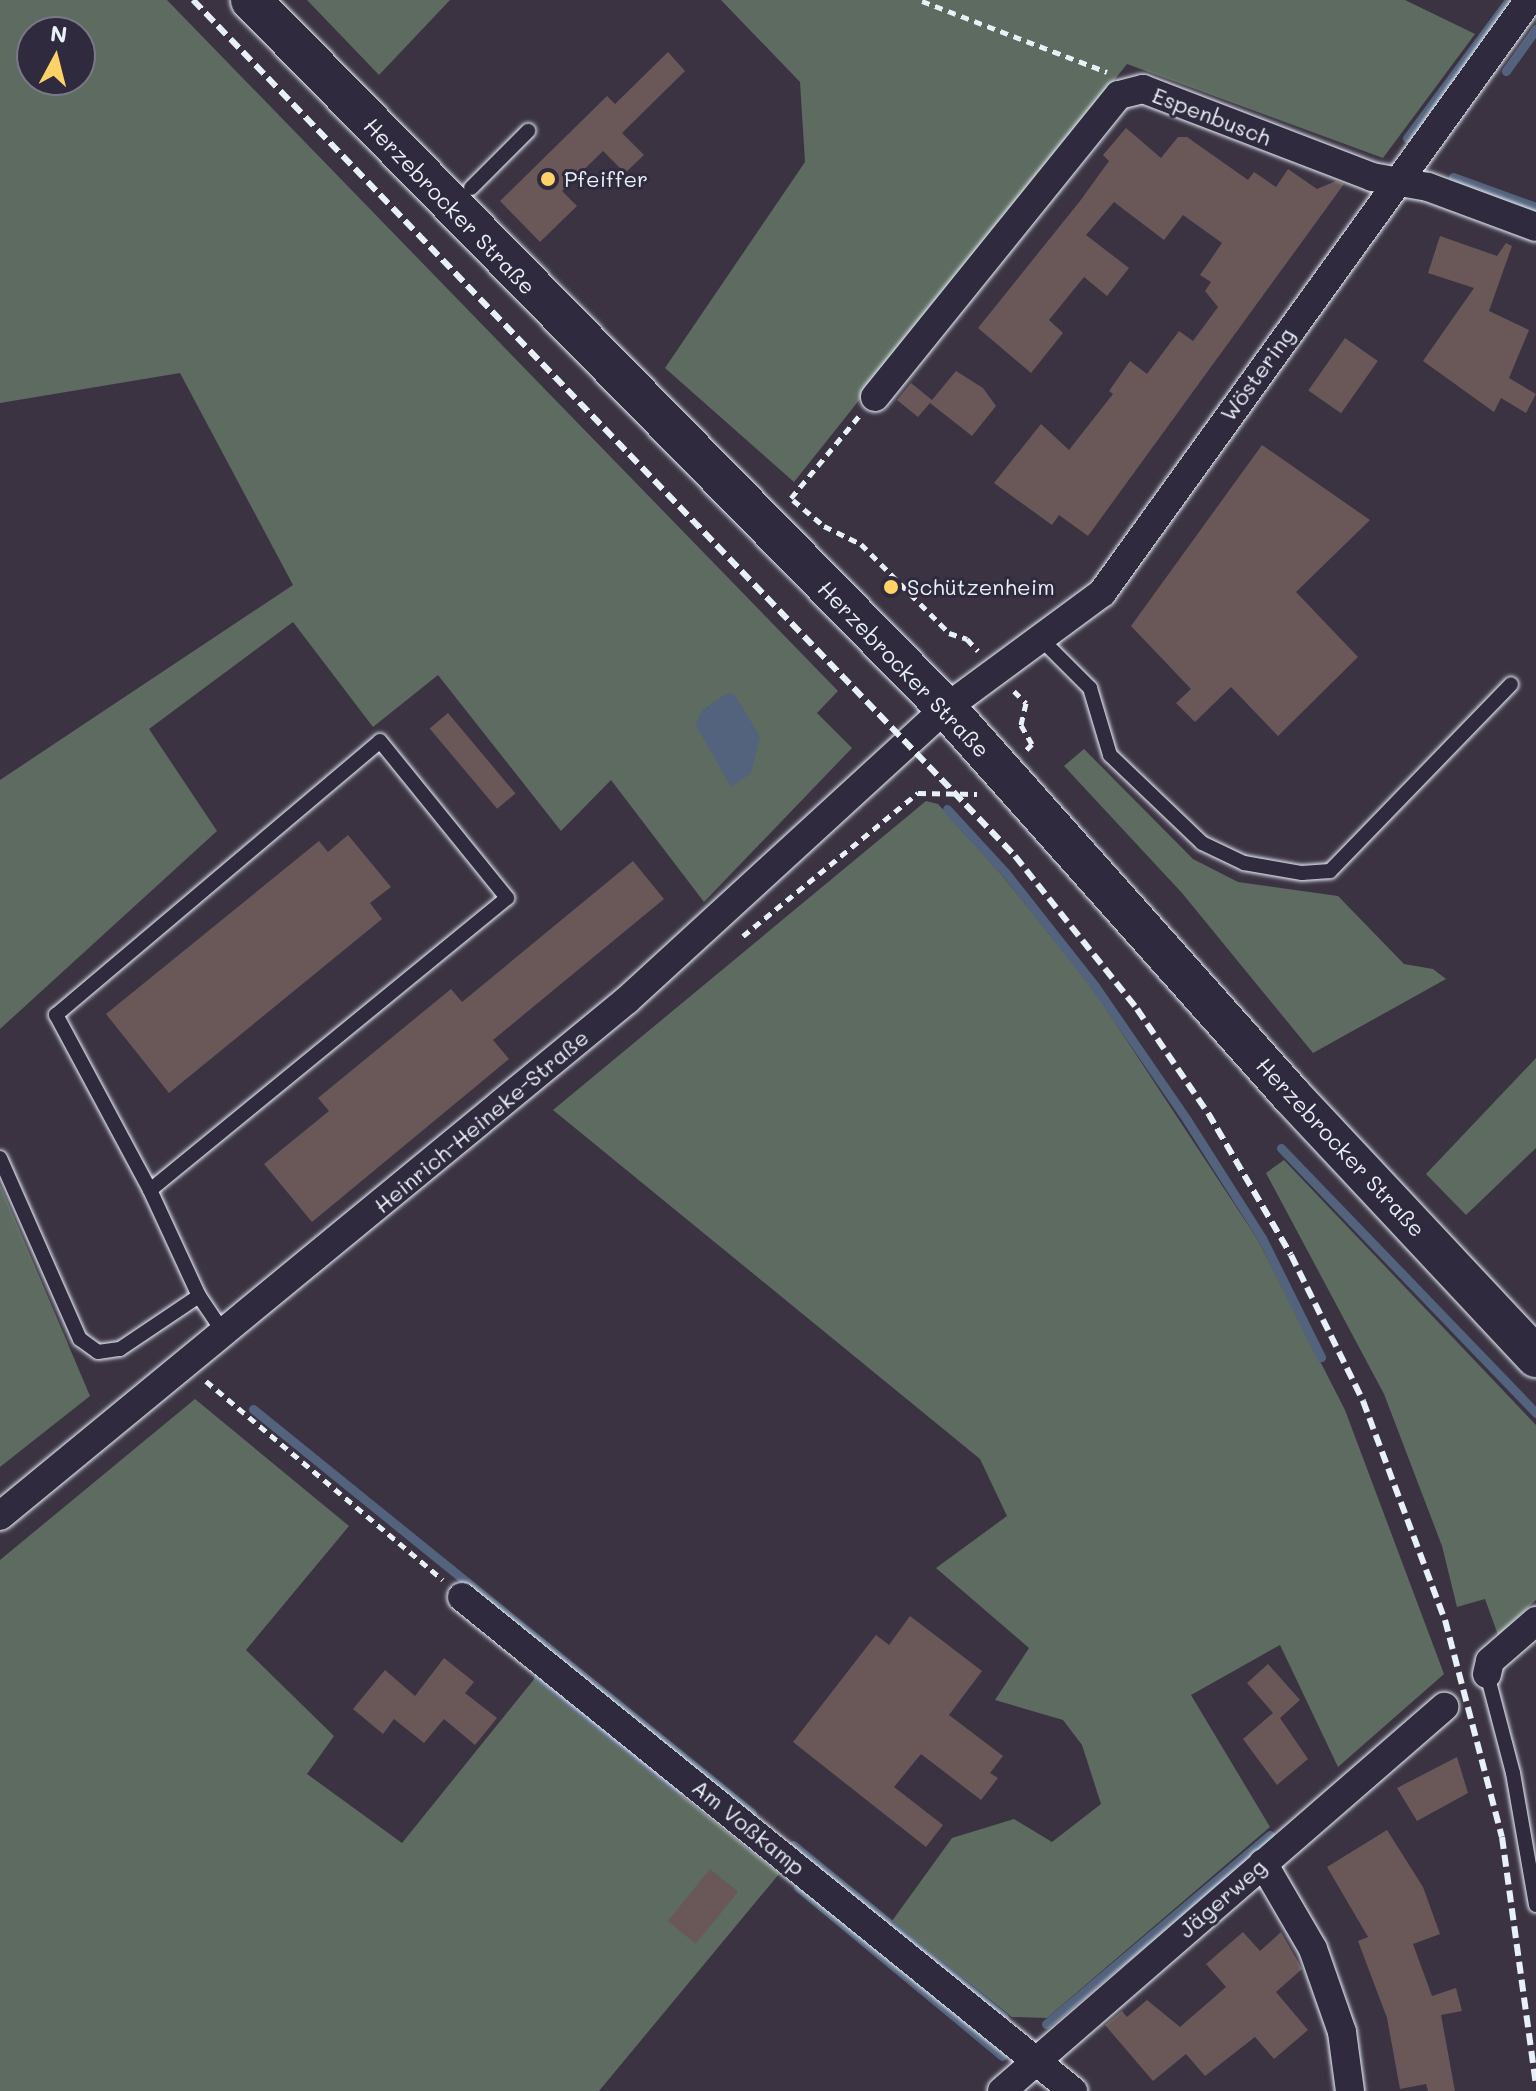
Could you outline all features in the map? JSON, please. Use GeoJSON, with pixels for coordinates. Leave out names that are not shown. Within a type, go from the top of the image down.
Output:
{"type":"FeatureCollection","features":[{"type":"Feature","properties":{"kind":"main road","name":"Herzebrocker Straße"},"geometry":{"type":"LineString","coordinates":[[251,0],[946,708],[1291,1095],[1536,1357]]}},
{"type":"Feature","properties":{"kind":"street","name":"Wöstering"},"geometry":{"type":"LineString","coordinates":[[946,708],[1102,593],[1529,0]]}},
{"type":"Feature","properties":{"kind":"street","name":"Espenbusch"},"geometry":{"type":"LineString","coordinates":[[875,397],[1119,95],[1143,89],[1372,177],[1396,181],[1536,227]]}},
{"type":"Feature","properties":{"kind":"street","name":"Heinrich-Heineke-Straße"},"geometry":{"type":"LineString","coordinates":[[0,1516],[627,1000],[946,708]]}},
{"type":"Feature","properties":{"kind":"street","name":"Am Voßkamp"},"geometry":{"type":"LineString","coordinates":[[462,1597],[1073,2091]]}},
{"type":"Feature","properties":{"kind":"street"},"geometry":{"type":"LineString","coordinates":[[1487,1674],[1490,1661],[1536,1621]]}},
{"type":"Feature","properties":{"kind":"street","name":"Jägerweg"},"geometry":{"type":"LineString","coordinates":[[1002,2091],[1034,2059],[1444,1707]]}},
{"type":"Feature","properties":{"kind":"street"},"geometry":{"type":"LineString","coordinates":[[1263,1863],[1313,1949],[1342,2032],[1350,2091]]}},
{"type":"Feature","properties":{"kind":"lane"},"geometry":{"type":"LineString","coordinates":[[471,188],[528,131]]}},
{"type":"Feature","properties":{"kind":"lane"},"geometry":{"type":"LineString","coordinates":[[1040,638],[1090,688],[1110,755],[1202,843],[1244,863],[1302,873],[1330,871],[1511,684]]}},
{"type":"Feature","properties":{"kind":"lane"},"geometry":{"type":"LineString","coordinates":[[150,1190],[507,898],[380,741],[56,1015],[150,1190],[199,1296],[224,1333]]}},
{"type":"Feature","properties":{"kind":"lane"},"geometry":{"type":"LineString","coordinates":[[0,1158],[80,1339],[98,1352],[120,1349],[199,1296]]}},
{"type":"Feature","properties":{"kind":"lane"},"geometry":{"type":"LineString","coordinates":[[1487,1674],[1513,1773],[1536,1905]]}},
{"type":"Feature","properties":{"kind":"path"},"geometry":{"type":"LineString","coordinates":[[922,1],[1093,63],[1135,91]]}},
{"type":"Feature","properties":{"kind":"path"},"geometry":{"type":"LineString","coordinates":[[791,498],[875,397]]}},
{"type":"Feature","properties":{"kind":"path"},"geometry":{"type":"LineString","coordinates":[[996,670],[1026,703],[1021,725],[1032,744],[1003,772]]}},
{"type":"Feature","properties":{"kind":"path"},"geometry":{"type":"LineString","coordinates":[[187,1364],[462,1597]]}},
{"type":"Feature","properties":{"kind":"green space"},"geometry":{"type":"Polygon","coordinates":[[[0,0],[167,0],[838,691],[817,713],[852,748],[704,902],[611,780],[561,831],[438,675],[373,727],[293,622],[149,729],[217,831],[0,1029],[0,780],[293,585],[180,373],[0,403],[0,0]]]}},
{"type":"Feature","properties":{"kind":"green space"},"geometry":{"type":"Polygon","coordinates":[[[307,0],[450,0],[379,75],[307,0]]]}},
{"type":"Feature","properties":{"kind":"green space"},"geometry":{"type":"Polygon","coordinates":[[[721,0],[1405,0],[1475,34],[1383,158],[1127,64],[794,482],[665,368],[805,162],[800,82],[721,0]]]}},
{"type":"Feature","properties":{"kind":"green space"},"geometry":{"type":"Polygon","coordinates":[[[1084,749],[1193,859],[1238,882],[1338,896],[1404,964],[1433,969],[1446,979],[1313,1053],[1182,893],[1064,766],[1084,749]]]}},
{"type":"Feature","properties":{"kind":"green space"},"geometry":{"type":"Polygon","coordinates":[[[926,801],[938,804],[1000,873],[1091,986],[1258,1240],[1345,1410],[1444,1674],[1338,1767],[1280,1645],[1191,1695],[1270,1827],[1047,2018],[1012,2017],[892,1921],[952,1838],[1014,1819],[1052,1842],[1101,1804],[1082,1745],[1063,1720],[995,1700],[1029,1648],[936,1568],[1007,1516],[980,1459],[553,1110],[926,801]]]}},
{"type":"Feature","properties":{"kind":"green space"},"geometry":{"type":"Polygon","coordinates":[[[1536,1058],[1536,1148],[1466,1215],[1426,1174],[1536,1058]]]}},
{"type":"Feature","properties":{"kind":"green space"},"geometry":{"type":"Polygon","coordinates":[[[1284,1160],[1536,1425],[1536,1600],[1498,1635],[1485,1599],[1457,1607],[1442,1546],[1384,1394],[1266,1173],[1284,1160]]]}},
{"type":"Feature","properties":{"kind":"green space"},"geometry":{"type":"Polygon","coordinates":[[[0,1184],[90,1396],[0,1467],[0,1184]]]}},
{"type":"Feature","properties":{"kind":"green space"},"geometry":{"type":"Polygon","coordinates":[[[195,1399],[349,1526],[246,1650],[334,1736],[307,1774],[402,1843],[535,1678],[779,1874],[599,2091],[0,2091],[0,1560],[195,1399]]]}},
{"type":"Feature","properties":{"kind":"water"},"geometry":{"type":"Polygon","coordinates":[[[728,693],[735,695],[760,737],[751,773],[731,787],[696,725],[702,710],[728,693]]]}},
{"type":"Feature","properties":{"kind":"building","name":"Pfeiffer"},"geometry":{"type":"Polygon","coordinates":[[[668,52],[685,71],[622,133],[644,155],[625,173],[603,151],[562,191],[577,206],[540,242],[500,201],[607,96],[615,104],[668,52]]]}},
{"type":"Feature","properties":{"kind":"building"},"geometry":{"type":"Polygon","coordinates":[[[1126,128],[1161,158],[1178,137],[1187,137],[1248,180],[1254,172],[1276,187],[1288,169],[1317,189],[1336,181],[1344,184],[1088,536],[1059,515],[1052,525],[994,483],[1041,424],[1069,450],[1113,394],[1109,391],[1130,361],[1147,374],[1179,331],[1193,341],[1218,307],[1205,291],[1211,282],[1200,275],[1222,243],[1183,215],[1164,240],[1114,202],[1086,235],[1129,268],[1107,296],[1084,277],[1049,320],[1063,333],[1031,373],[978,328],[1080,201],[1109,161],[1103,155],[1126,128]]]}},
{"type":"Feature","properties":{"kind":"building"},"geometry":{"type":"Polygon","coordinates":[[[1440,236],[1497,256],[1506,243],[1512,246],[1489,311],[1529,330],[1509,378],[1536,394],[1526,413],[1501,398],[1494,412],[1423,361],[1474,288],[1428,273],[1440,236]]]}},
{"type":"Feature","properties":{"kind":"building"},"geometry":{"type":"Polygon","coordinates":[[[1345,338],[1378,361],[1341,413],[1308,390],[1345,338]]]}},
{"type":"Feature","properties":{"kind":"building"},"geometry":{"type":"Polygon","coordinates":[[[956,371],[983,388],[996,406],[972,436],[930,403],[918,417],[897,400],[911,383],[932,400],[956,371]]]}},
{"type":"Feature","properties":{"kind":"building"},"geometry":{"type":"Polygon","coordinates":[[[1262,445],[1370,520],[1296,592],[1358,657],[1278,736],[1231,687],[1195,722],[1176,703],[1191,689],[1131,626],[1262,445]]]}},
{"type":"Feature","properties":{"kind":"building"},"geometry":{"type":"Polygon","coordinates":[[[448,713],[515,793],[497,809],[430,728],[448,713]]]}},
{"type":"Feature","properties":{"kind":"building"},"geometry":{"type":"Polygon","coordinates":[[[348,835],[391,887],[370,903],[382,919],[169,1093],[106,1014],[319,841],[328,852],[348,835]]]}},
{"type":"Feature","properties":{"kind":"building"},"geometry":{"type":"Polygon","coordinates":[[[633,861],[664,899],[493,1040],[509,1059],[312,1222],[264,1164],[329,1111],[318,1098],[451,989],[462,1002],[633,861]]]}},
{"type":"Feature","properties":{"kind":"building"},"geometry":{"type":"Polygon","coordinates":[[[910,1616],[982,1671],[949,1715],[1003,1756],[990,1773],[998,1778],[981,1800],[921,1754],[894,1787],[943,1825],[926,1847],[793,1742],[876,1635],[889,1645],[910,1616]]]}},
{"type":"Feature","properties":{"kind":"building"},"geometry":{"type":"Polygon","coordinates":[[[444,1658],[474,1682],[465,1693],[497,1718],[475,1745],[444,1719],[424,1743],[394,1719],[383,1734],[353,1709],[385,1670],[415,1696],[444,1658]]]}},
{"type":"Feature","properties":{"kind":"building"},"geometry":{"type":"Polygon","coordinates":[[[1268,1664],[1300,1700],[1280,1718],[1308,1759],[1277,1785],[1243,1739],[1273,1713],[1247,1683],[1268,1664]]]}},
{"type":"Feature","properties":{"kind":"building"},"geometry":{"type":"Polygon","coordinates":[[[1457,1757],[1468,1793],[1417,1821],[1397,1788],[1457,1757]]]}},
{"type":"Feature","properties":{"kind":"building"},"geometry":{"type":"Polygon","coordinates":[[[1387,1830],[1423,1887],[1440,1934],[1413,1944],[1432,1996],[1456,1988],[1462,2011],[1441,2015],[1455,2091],[1428,2091],[1426,2084],[1400,2089],[1387,2018],[1358,1941],[1368,1937],[1327,1867],[1387,1830]]]}},
{"type":"Feature","properties":{"kind":"building"},"geometry":{"type":"Polygon","coordinates":[[[710,1869],[738,1892],[696,1944],[668,1921],[710,1869]]]}},
{"type":"Feature","properties":{"kind":"building"},"geometry":{"type":"Polygon","coordinates":[[[1243,1932],[1260,1951],[1281,1932],[1302,1969],[1276,1992],[1308,2030],[1274,2059],[1255,2037],[1205,2076],[1186,2054],[1153,2081],[1105,2025],[1122,2011],[1127,2017],[1147,2000],[1180,2027],[1226,1987],[1206,1964],[1243,1932]]]}},
{"type":"Feature","properties":{"kind":"waterway"},"geometry":{"type":"LineString","coordinates":[[1407,138],[1509,0]]}},
{"type":"Feature","properties":{"kind":"waterway"},"geometry":{"type":"LineString","coordinates":[[1506,71],[1536,29]]}},
{"type":"Feature","properties":{"kind":"waterway"},"geometry":{"type":"LineString","coordinates":[[1453,177],[1536,207]]}},
{"type":"Feature","properties":{"kind":"waterway"},"geometry":{"type":"LineString","coordinates":[[947,809],[1005,872],[1095,986],[1187,1120],[1262,1238],[1321,1357]]}},
{"type":"Feature","properties":{"kind":"waterway"},"geometry":{"type":"LineString","coordinates":[[1281,1148],[1536,1413]]}},
{"type":"Feature","properties":{"kind":"waterway"},"geometry":{"type":"LineString","coordinates":[[253,1409],[752,1813]]}},
{"type":"Feature","properties":{"kind":"waterway"},"geometry":{"type":"LineString","coordinates":[[538,1677],[679,1790]]}},
{"type":"Feature","properties":{"kind":"waterway"},"geometry":{"type":"LineString","coordinates":[[1046,2024],[1270,1835]]}},
{"type":"Feature","properties":{"kind":"waterway"},"geometry":{"type":"LineString","coordinates":[[793,1845],[1004,2017]]}},
{"type":"Feature","properties":{"kind":"waterway"},"geometry":{"type":"LineString","coordinates":[[798,1887],[1002,2056]]}},
{"type":"Feature","properties":{"kind":"railway"},"geometry":{"type":"LineString","coordinates":[[193,0],[1015,856],[1137,1009],[1208,1113],[1291,1255],[1363,1401],[1445,1620],[1502,1837],[1536,2084]]}},
{"type":"Feature","properties":{"kind":"place","name":"Pfeiffer"},"geometry":{"type":"Point","coordinates":[548,179]}},
{"type":"Feature","properties":{"kind":"place","name":"Schützenheim"},"geometry":{"type":"Point","coordinates":[891,587]}}]}
